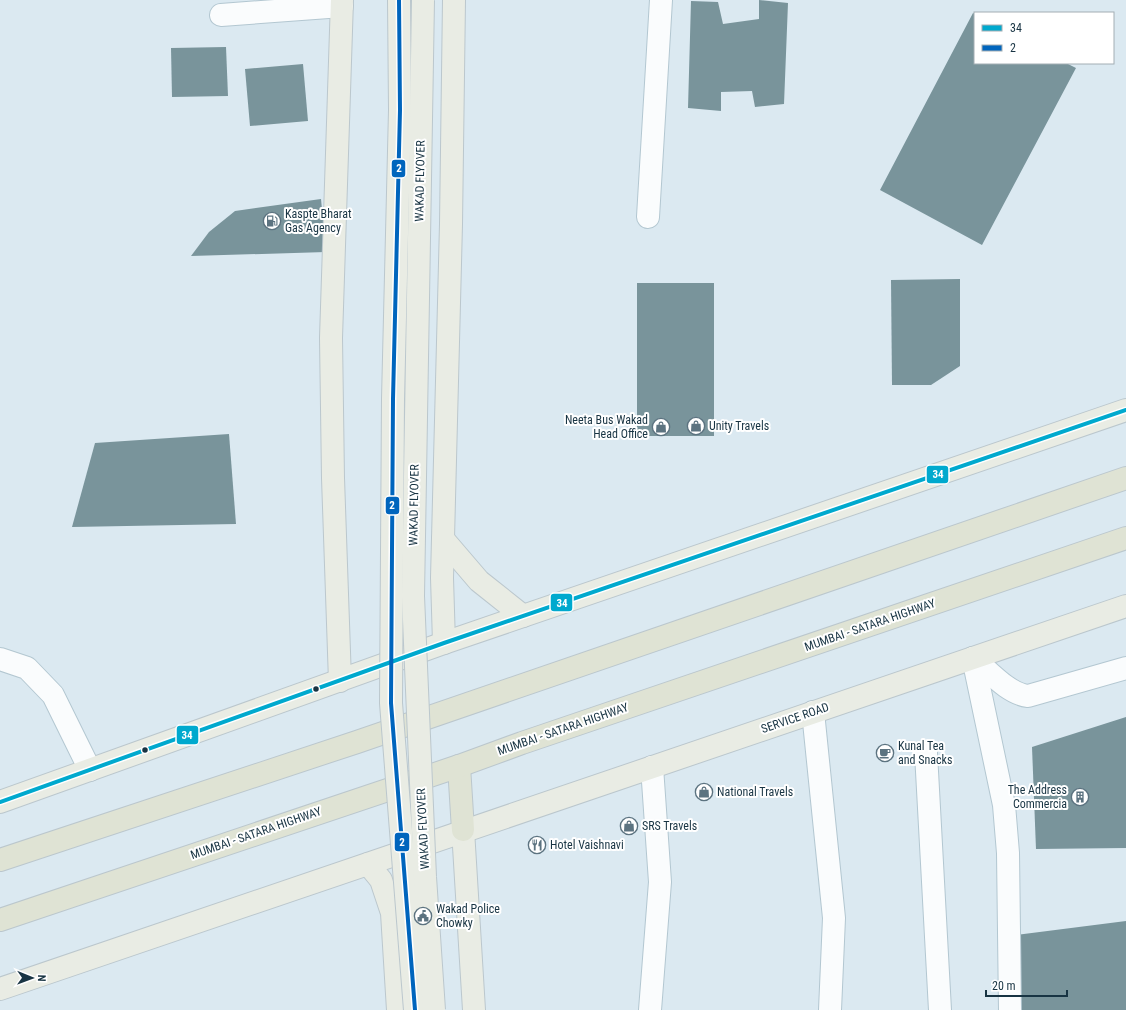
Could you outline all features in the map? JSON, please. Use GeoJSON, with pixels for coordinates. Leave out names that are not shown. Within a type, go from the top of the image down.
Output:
{"type":"FeatureCollection","features":[{"type":"Feature","properties":{"kind":"highway"},"geometry":{"type":"LineString","coordinates":[[0,860],[357,742],[1126,478]]}},
{"type":"Feature","properties":{"kind":"highway","name":"MUMBAI - SATARA HIGHWAY"},"geometry":{"type":"LineString","coordinates":[[0,920],[459,766],[536,738],[1126,538]]}},
{"type":"Feature","properties":{"kind":"highway"},"geometry":{"type":"LineString","coordinates":[[459,766],[463,830]]}},
{"type":"Feature","properties":{"kind":"main road","name":"WAKAD FLYOVER"},"geometry":{"type":"LineString","coordinates":[[399,0],[400,110],[393,383],[391,702],[416,1010]]}},
{"type":"Feature","properties":{"kind":"main road","name":"WAKAD FLYOVER"},"geometry":{"type":"LineString","coordinates":[[423,0],[413,596],[425,877],[434,1010]]}},
{"type":"Feature","properties":{"kind":"main road"},"geometry":{"type":"LineString","coordinates":[[444,643],[442,578],[454,0]]}},
{"type":"Feature","properties":{"kind":"main road"},"geometry":{"type":"LineString","coordinates":[[340,681],[333,478],[331,338],[342,3]]}},
{"type":"Feature","properties":{"kind":"main road"},"geometry":{"type":"LineString","coordinates":[[0,802],[444,643],[1126,410]]}},
{"type":"Feature","properties":{"kind":"main road"},"geometry":{"type":"LineString","coordinates":[[443,538],[479,581],[523,616]]}},
{"type":"Feature","properties":{"kind":"main road","name":"SERVICE ROAD"},"geometry":{"type":"LineString","coordinates":[[0,989],[368,864],[463,830],[1126,606]]}},
{"type":"Feature","properties":{"kind":"main road"},"geometry":{"type":"LineString","coordinates":[[463,830],[474,1010]]}},
{"type":"Feature","properties":{"kind":"main road"},"geometry":{"type":"LineString","coordinates":[[368,864],[381,880],[392,913],[398,1010]]}},
{"type":"Feature","properties":{"kind":"street"},"geometry":{"type":"LineString","coordinates":[[648,217],[661,0]]}},
{"type":"Feature","properties":{"kind":"street"},"geometry":{"type":"LineString","coordinates":[[221,15],[342,3]]}},
{"type":"Feature","properties":{"kind":"street"},"geometry":{"type":"LineString","coordinates":[[0,658],[27,668],[53,694],[90,770]]}},
{"type":"Feature","properties":{"kind":"street"},"geometry":{"type":"LineString","coordinates":[[973,658],[1006,686],[1028,696],[1126,668]]}},
{"type":"Feature","properties":{"kind":"street"},"geometry":{"type":"LineString","coordinates":[[973,658],[1004,805],[1008,853],[1010,1010]]}},
{"type":"Feature","properties":{"kind":"street"},"geometry":{"type":"LineString","coordinates":[[813,712],[834,918],[830,1010]]}},
{"type":"Feature","properties":{"kind":"street"},"geometry":{"type":"LineString","coordinates":[[926,753],[940,1010]]}},
{"type":"Feature","properties":{"kind":"street"},"geometry":{"type":"LineString","coordinates":[[650,1010],[660,882],[652,767]]}},
{"type":"Feature","properties":{"kind":"building"},"geometry":{"type":"Polygon","coordinates":[[[759,0],[788,3],[784,104],[755,107],[752,91],[721,92],[721,111],[688,108],[691,1],[718,2],[723,24],[759,19],[759,0]]]}},
{"type":"Feature","properties":{"kind":"building"},"geometry":{"type":"Polygon","coordinates":[[[973,13],[974,64],[1068,64],[1076,68],[982,245],[880,190],[973,13]]]}},
{"type":"Feature","properties":{"kind":"building"},"geometry":{"type":"Polygon","coordinates":[[[226,47],[228,96],[172,97],[171,48],[226,47]]]}},
{"type":"Feature","properties":{"kind":"building"},"geometry":{"type":"Polygon","coordinates":[[[303,64],[308,121],[250,126],[245,69],[303,64]]]}},
{"type":"Feature","properties":{"kind":"building","name":"Kaspte Bharat Gas Agency"},"geometry":{"type":"Polygon","coordinates":[[[321,199],[326,252],[191,256],[209,232],[235,211],[321,199]]]}},
{"type":"Feature","properties":{"kind":"building"},"geometry":{"type":"Polygon","coordinates":[[[960,279],[960,366],[931,385],[892,385],[891,280],[960,279]]]}},
{"type":"Feature","properties":{"kind":"building"},"geometry":{"type":"Polygon","coordinates":[[[637,283],[714,283],[714,436],[637,436],[637,283]]]}},
{"type":"Feature","properties":{"kind":"building"},"geometry":{"type":"Polygon","coordinates":[[[229,434],[236,524],[72,527],[95,443],[229,434]]]}},
{"type":"Feature","properties":{"kind":"building","name":"The Address Commercia"},"geometry":{"type":"Polygon","coordinates":[[[1126,717],[1126,848],[1036,849],[1032,747],[1126,717]]]}},
{"type":"Feature","properties":{"kind":"building"},"geometry":{"type":"Polygon","coordinates":[[[1126,921],[1126,1010],[1018,1010],[1016,935],[1126,921]]]}},
{"type":"Feature","properties":{"kind":"transit line","name":"2"},"geometry":{"type":"LineString","coordinates":[[399,0],[400,110],[393,399],[391,703],[415,1010]]}},
{"type":"Feature","properties":{"kind":"transit line","name":"34"},"geometry":{"type":"LineString","coordinates":[[0,802],[444,643],[1126,410]]}},
{"type":"Feature","properties":{"kind":"place","name":"Kaspte Bharat Gas Agency"},"geometry":{"type":"Point","coordinates":[272,221]}},
{"type":"Feature","properties":{"kind":"place","name":"Unity Travels"},"geometry":{"type":"Point","coordinates":[696,426]}},
{"type":"Feature","properties":{"kind":"place","name":"Neeta Bus Wakad Head Office"},"geometry":{"type":"Point","coordinates":[661,427]}},
{"type":"Feature","properties":{"kind":"place","name":"Kunal Tea and Snacks"},"geometry":{"type":"Point","coordinates":[885,753]}},
{"type":"Feature","properties":{"kind":"place","name":"National Travels"},"geometry":{"type":"Point","coordinates":[704,792]}},
{"type":"Feature","properties":{"kind":"place","name":"The Address Commercia"},"geometry":{"type":"Point","coordinates":[1080,797]}},
{"type":"Feature","properties":{"kind":"place","name":"SRS Travels"},"geometry":{"type":"Point","coordinates":[629,826]}},
{"type":"Feature","properties":{"kind":"place","name":"Hotel Vaishnavi"},"geometry":{"type":"Point","coordinates":[537,845]}},
{"type":"Feature","properties":{"kind":"place","name":"Wakad Police Chowky"},"geometry":{"type":"Point","coordinates":[423,916]}}]}
